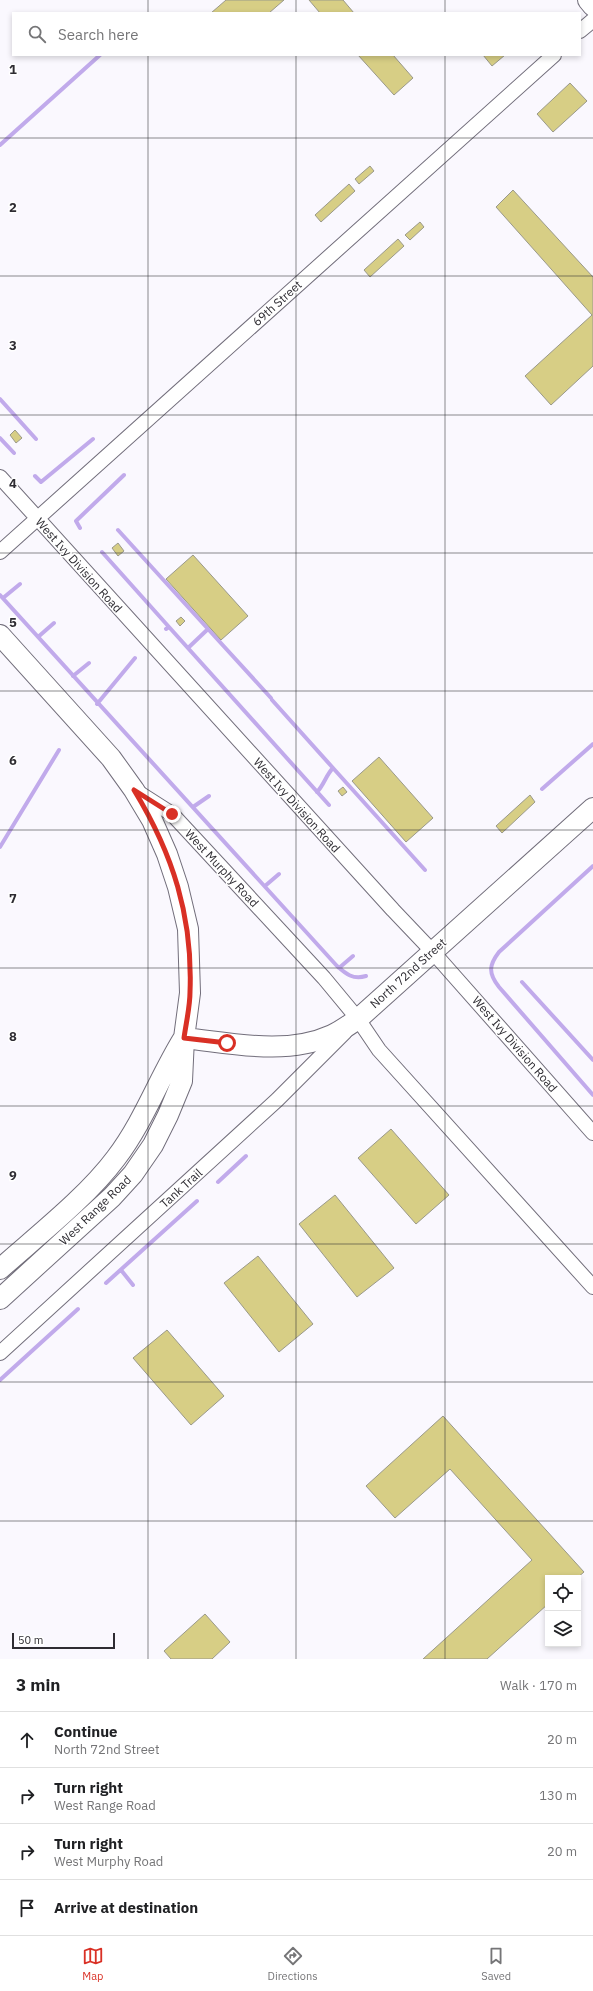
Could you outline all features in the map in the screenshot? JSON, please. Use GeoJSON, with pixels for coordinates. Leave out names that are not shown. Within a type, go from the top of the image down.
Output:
{"type":"FeatureCollection","features":[{"type":"Feature","properties":{"kind":"street"},"geometry":{"type":"LineString","coordinates":[[588,0],[593,6]]}},
{"type":"Feature","properties":{"kind":"street"},"geometry":{"type":"LineString","coordinates":[[581,30],[593,20]]}},
{"type":"Feature","properties":{"kind":"street","name":"69th Street"},"geometry":{"type":"LineString","coordinates":[[0,552],[553,56]]}},
{"type":"Feature","properties":{"kind":"street","name":"West Ivy Division Road"},"geometry":{"type":"LineString","coordinates":[[0,477],[432,951],[593,1132]]}},
{"type":"Feature","properties":{"kind":"street","name":"West Murphy Road"},"geometry":{"type":"LineString","coordinates":[[0,635],[111,758],[134,790],[172,814],[324,978],[358,1019],[388,1060],[593,1288]]}},
{"type":"Feature","properties":{"kind":"street","name":"West Range Road"},"geometry":{"type":"LineString","coordinates":[[0,1299],[112,1197],[133,1174],[149,1151],[168,1115],[182,1081],[184,1038],[190,993],[188,929],[178,886],[167,854],[152,820],[134,790]]}},
{"type":"Feature","properties":{"kind":"street","name":"North 72nd Street"},"geometry":{"type":"LineString","coordinates":[[184,1038],[257,1046],[285,1046],[332,1035],[358,1019],[593,808]]}},
{"type":"Feature","properties":{"kind":"street","name":"Tank Trail"},"geometry":{"type":"LineString","coordinates":[[0,1353],[277,1100],[358,1019]]}},
{"type":"Feature","properties":{"kind":"street","name":"West Range Road"},"geometry":{"type":"LineString","coordinates":[[0,1269],[72,1204],[115,1159],[140,1122],[153,1099],[165,1070],[184,1038]]}},
{"type":"Feature","properties":{"kind":"building"},"geometry":{"type":"Polygon","coordinates":[[[226,0],[284,0],[270,12],[212,12],[226,0]]]}},
{"type":"Feature","properties":{"kind":"building"},"geometry":{"type":"Polygon","coordinates":[[[309,0],[343,0],[353,12],[319,12],[309,0]]]}},
{"type":"Feature","properties":{"kind":"building"},"geometry":{"type":"Polygon","coordinates":[[[359,56],[394,56],[413,78],[394,95],[359,56]]]}},
{"type":"Feature","properties":{"kind":"building"},"geometry":{"type":"Polygon","coordinates":[[[484,56],[504,56],[492,66],[484,56]]]}},
{"type":"Feature","properties":{"kind":"building"},"geometry":{"type":"Polygon","coordinates":[[[570,83],[587,101],[553,132],[537,114],[570,83]]]}},
{"type":"Feature","properties":{"kind":"building"},"geometry":{"type":"Polygon","coordinates":[[[370,166],[374,171],[359,184],[355,179],[370,166]]]}},
{"type":"Feature","properties":{"kind":"building"},"geometry":{"type":"Polygon","coordinates":[[[349,184],[355,191],[321,222],[315,215],[349,184]]]}},
{"type":"Feature","properties":{"kind":"building"},"geometry":{"type":"Polygon","coordinates":[[[513,190],[593,277],[593,366],[551,405],[525,376],[592,315],[496,207],[513,190]]]}},
{"type":"Feature","properties":{"kind":"building"},"geometry":{"type":"Polygon","coordinates":[[[420,222],[424,227],[410,240],[405,235],[420,222]]]}},
{"type":"Feature","properties":{"kind":"building"},"geometry":{"type":"Polygon","coordinates":[[[398,239],[404,246],[370,277],[364,270],[398,239]]]}},
{"type":"Feature","properties":{"kind":"building"},"geometry":{"type":"Polygon","coordinates":[[[15,430],[22,438],[16,443],[10,435],[15,430]]]}},
{"type":"Feature","properties":{"kind":"building"},"geometry":{"type":"Polygon","coordinates":[[[118,543],[124,551],[118,556],[112,548],[118,543]]]}},
{"type":"Feature","properties":{"kind":"building"},"geometry":{"type":"Polygon","coordinates":[[[193,555],[248,616],[221,640],[166,579],[193,555]]]}},
{"type":"Feature","properties":{"kind":"building"},"geometry":{"type":"Polygon","coordinates":[[[181,617],[185,621],[180,626],[176,621],[181,617]]]}},
{"type":"Feature","properties":{"kind":"building"},"geometry":{"type":"Polygon","coordinates":[[[379,757],[433,818],[406,842],[352,781],[379,757]]]}},
{"type":"Feature","properties":{"kind":"building"},"geometry":{"type":"Polygon","coordinates":[[[343,787],[347,792],[342,796],[338,791],[343,787]]]}},
{"type":"Feature","properties":{"kind":"building"},"geometry":{"type":"Polygon","coordinates":[[[530,795],[535,802],[502,833],[496,826],[530,795]]]}},
{"type":"Feature","properties":{"kind":"building"},"geometry":{"type":"Polygon","coordinates":[[[391,1129],[449,1195],[416,1224],[358,1158],[391,1129]]]}},
{"type":"Feature","properties":{"kind":"building"},"geometry":{"type":"Polygon","coordinates":[[[335,1195],[394,1268],[357,1297],[299,1224],[335,1195]]]}},
{"type":"Feature","properties":{"kind":"building"},"geometry":{"type":"Polygon","coordinates":[[[258,1256],[313,1324],[279,1352],[224,1283],[258,1256]]]}},
{"type":"Feature","properties":{"kind":"building"},"geometry":{"type":"Polygon","coordinates":[[[167,1330],[224,1396],[191,1425],[133,1358],[167,1330]]]}},
{"type":"Feature","properties":{"kind":"building"},"geometry":{"type":"Polygon","coordinates":[[[443,1416],[584,1572],[580,1575],[545,1575],[545,1607],[487,1659],[423,1659],[532,1560],[450,1469],[395,1518],[366,1486],[443,1416]]]}},
{"type":"Feature","properties":{"kind":"building"},"geometry":{"type":"Polygon","coordinates":[[[205,1614],[230,1642],[212,1659],[171,1659],[164,1651],[205,1614]]]}},
{"type":"Feature","properties":{"kind":"waterway"},"geometry":{"type":"LineString","coordinates":[[0,145],[99,56]]}},
{"type":"Feature","properties":{"kind":"waterway"},"geometry":{"type":"LineString","coordinates":[[0,399],[36,439]]}},
{"type":"Feature","properties":{"kind":"waterway"},"geometry":{"type":"LineString","coordinates":[[0,438],[14,453]]}},
{"type":"Feature","properties":{"kind":"waterway"},"geometry":{"type":"LineString","coordinates":[[35,476],[41,482],[93,439]]}},
{"type":"Feature","properties":{"kind":"waterway"},"geometry":{"type":"LineString","coordinates":[[80,528],[76,521],[124,475]]}},
{"type":"Feature","properties":{"kind":"waterway"},"geometry":{"type":"LineString","coordinates":[[118,530],[208,629]]}},
{"type":"Feature","properties":{"kind":"waterway"},"geometry":{"type":"LineString","coordinates":[[102,552],[169,627],[166,629]]}},
{"type":"Feature","properties":{"kind":"waterway"},"geometry":{"type":"LineString","coordinates":[[3,598],[20,584]]}},
{"type":"Feature","properties":{"kind":"waterway"},"geometry":{"type":"LineString","coordinates":[[0,595],[337,966],[353,977],[366,976]]}},
{"type":"Feature","properties":{"kind":"waterway"},"geometry":{"type":"LineString","coordinates":[[38,637],[54,623]]}},
{"type":"Feature","properties":{"kind":"waterway"},"geometry":{"type":"LineString","coordinates":[[169,627],[329,805]]}},
{"type":"Feature","properties":{"kind":"waterway"},"geometry":{"type":"LineString","coordinates":[[188,648],[208,629],[271,698]]}},
{"type":"Feature","properties":{"kind":"waterway"},"geometry":{"type":"LineString","coordinates":[[97,704],[135,658]]}},
{"type":"Feature","properties":{"kind":"waterway"},"geometry":{"type":"LineString","coordinates":[[73,676],[89,663]]}},
{"type":"Feature","properties":{"kind":"waterway"},"geometry":{"type":"LineString","coordinates":[[272,700],[333,768]]}},
{"type":"Feature","properties":{"kind":"waterway"},"geometry":{"type":"LineString","coordinates":[[542,789],[593,744]]}},
{"type":"Feature","properties":{"kind":"waterway"},"geometry":{"type":"LineString","coordinates":[[0,847],[59,750]]}},
{"type":"Feature","properties":{"kind":"waterway"},"geometry":{"type":"LineString","coordinates":[[317,792],[333,768],[425,870]]}},
{"type":"Feature","properties":{"kind":"waterway"},"geometry":{"type":"LineString","coordinates":[[193,807],[209,796]]}},
{"type":"Feature","properties":{"kind":"waterway"},"geometry":{"type":"LineString","coordinates":[[593,866],[499,952],[493,961],[491,969],[495,982],[499,987],[593,1095]]}},
{"type":"Feature","properties":{"kind":"waterway"},"geometry":{"type":"LineString","coordinates":[[265,886],[279,874]]}},
{"type":"Feature","properties":{"kind":"waterway"},"geometry":{"type":"LineString","coordinates":[[339,968],[353,956]]}},
{"type":"Feature","properties":{"kind":"waterway"},"geometry":{"type":"LineString","coordinates":[[522,982],[593,1060]]}},
{"type":"Feature","properties":{"kind":"waterway"},"geometry":{"type":"LineString","coordinates":[[218,1182],[246,1156]]}},
{"type":"Feature","properties":{"kind":"waterway"},"geometry":{"type":"LineString","coordinates":[[106,1283],[197,1201]]}},
{"type":"Feature","properties":{"kind":"waterway"},"geometry":{"type":"LineString","coordinates":[[121,1270],[133,1285]]}},
{"type":"Feature","properties":{"kind":"waterway"},"geometry":{"type":"LineString","coordinates":[[0,1380],[78,1309]]}},
{"type":"Feature","properties":{"kind":"route"},"geometry":{"type":"LineString","coordinates":[[172,814],[134,790],[152,820],[167,854],[178,886],[188,929],[190,993],[184,1038],[227,1043]]}}]}
